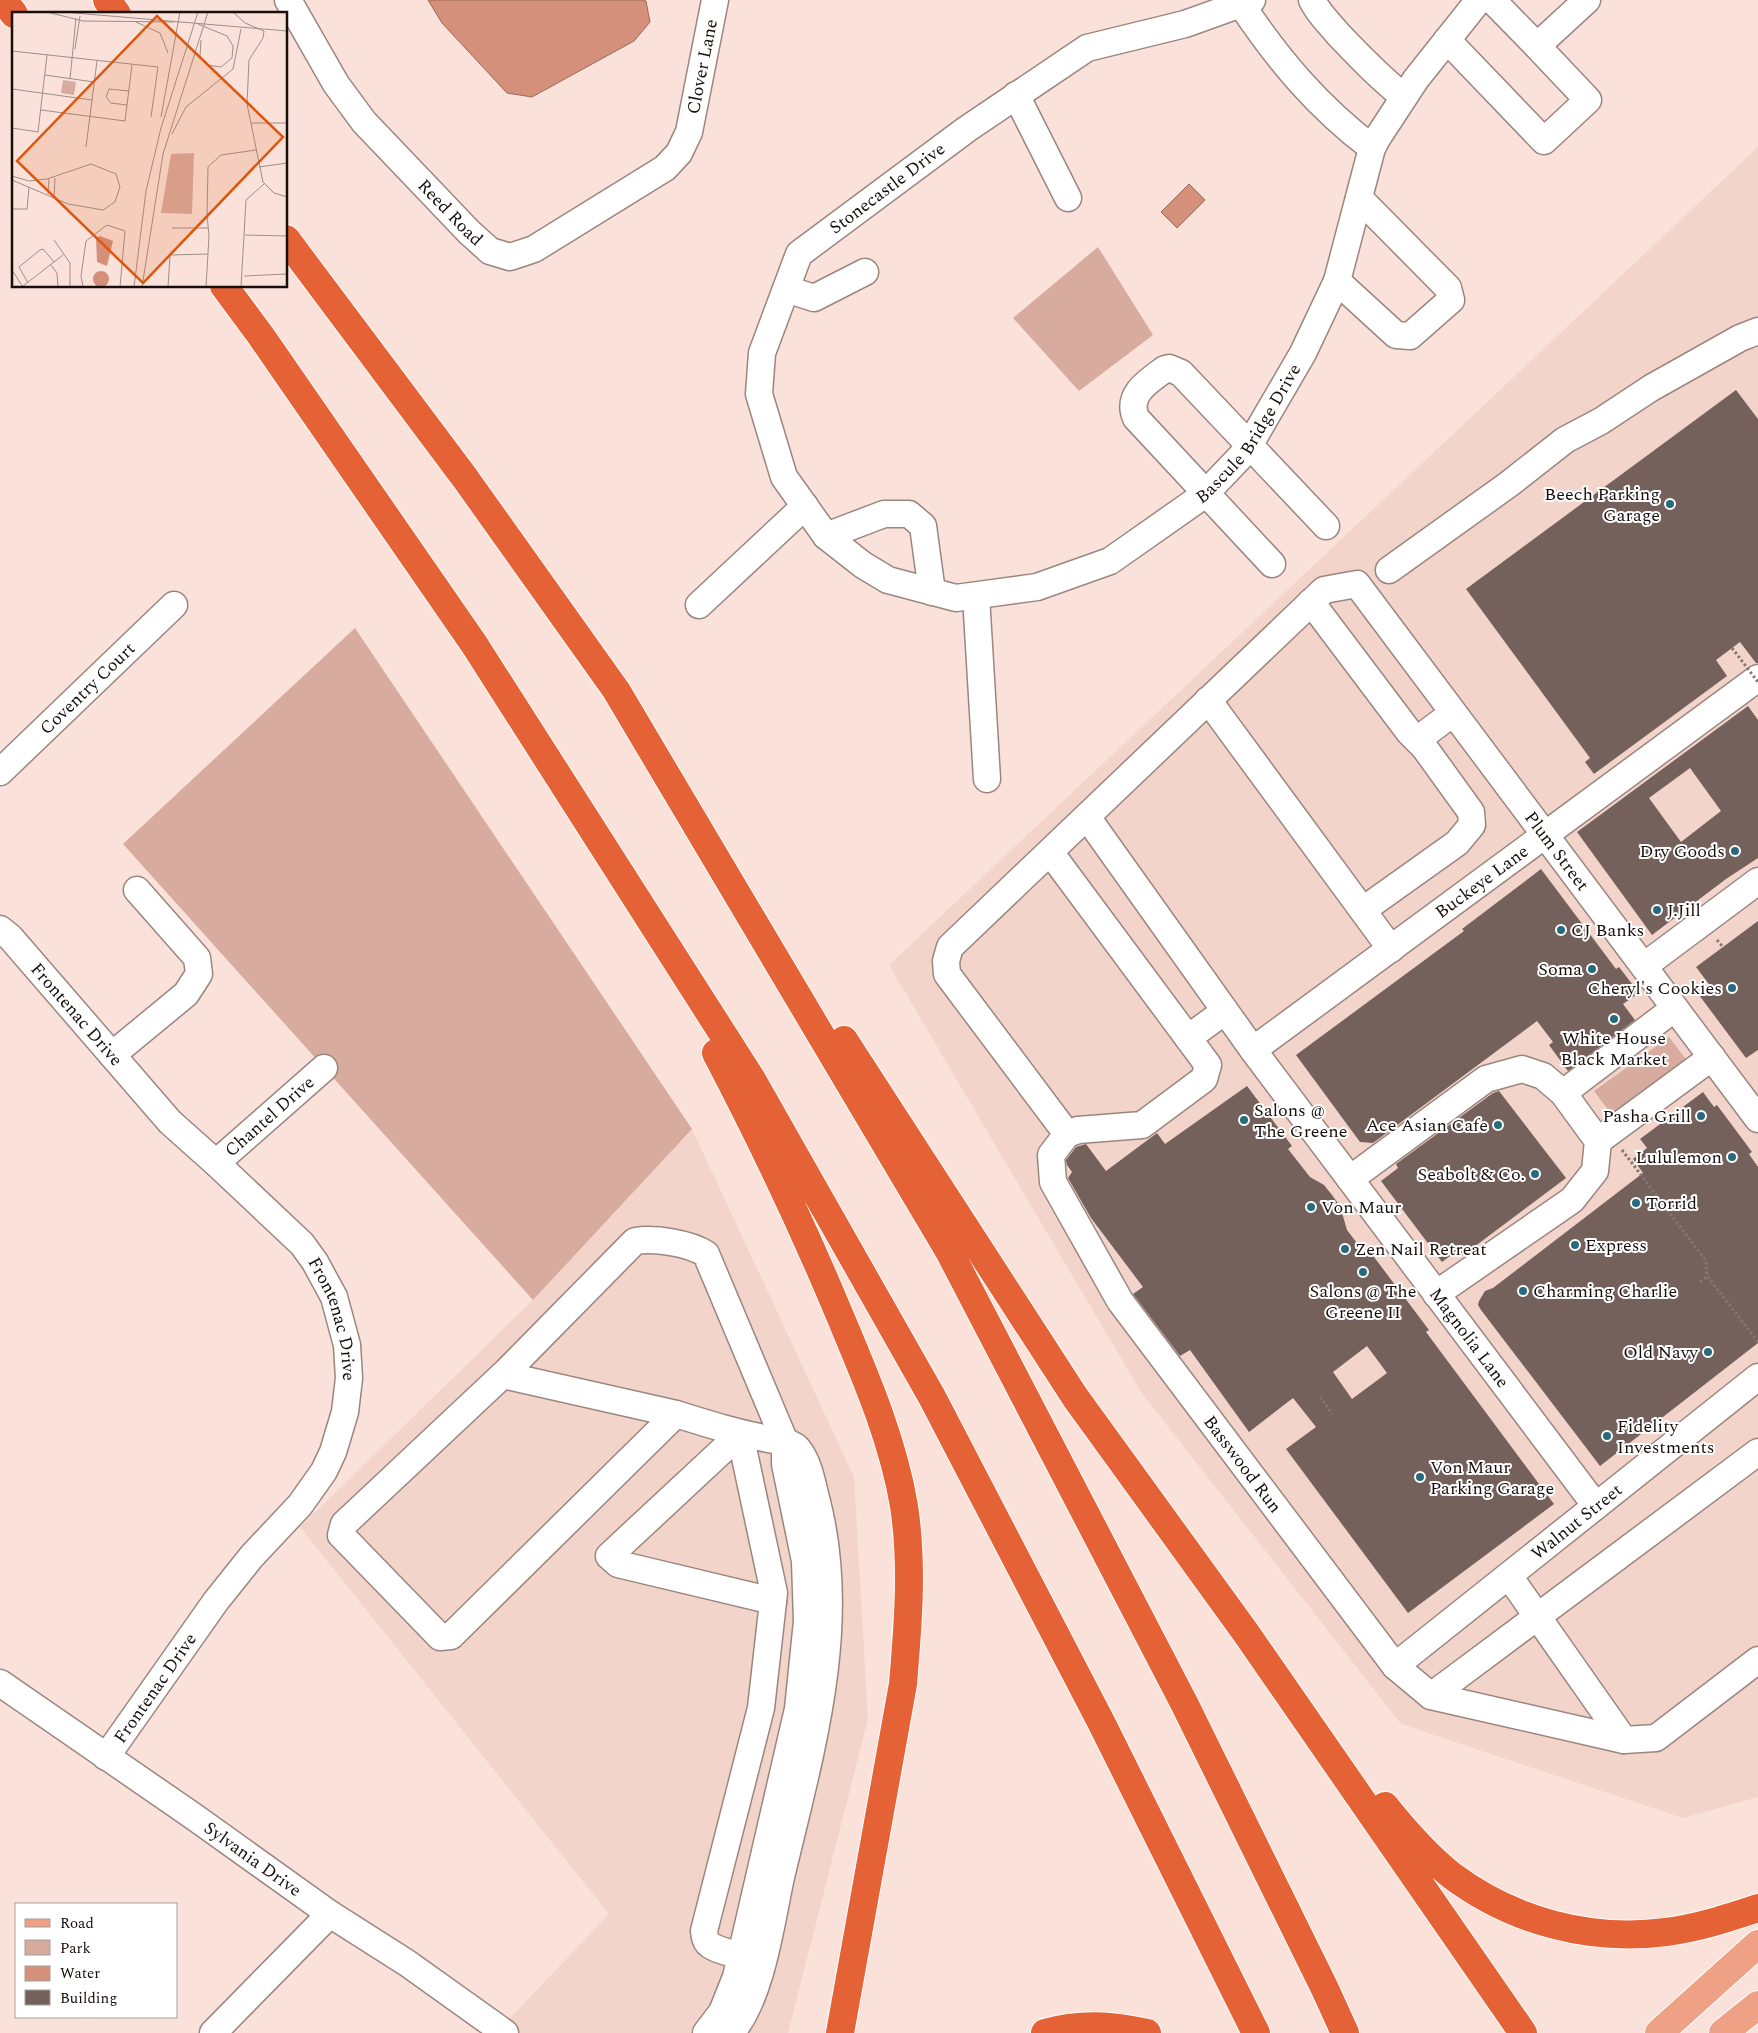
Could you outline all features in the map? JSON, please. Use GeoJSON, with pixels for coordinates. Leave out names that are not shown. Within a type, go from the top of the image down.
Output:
{"type":"FeatureCollection","features":[{"type":"Feature","properties":{"kind":"highway"},"geometry":{"type":"LineString","coordinates":[[2,0],[12,12]]}},
{"type":"Feature","properties":{"kind":"highway"},"geometry":{"type":"LineString","coordinates":[[107,0],[116,12]]}},
{"type":"Feature","properties":{"kind":"highway"},"geometry":{"type":"LineString","coordinates":[[288,242],[465,478],[616,690],[1075,1396],[1246,1633],[1523,2033]]}},
{"type":"Feature","properties":{"kind":"highway"},"geometry":{"type":"LineString","coordinates":[[225,288],[261,336],[474,644],[752,1078],[932,1397],[1101,1722],[1256,2033]]}},
{"type":"Feature","properties":{"kind":"highway"},"geometry":{"type":"LineString","coordinates":[[616,690],[949,1251],[1188,1712],[1345,2033]]}},
{"type":"Feature","properties":{"kind":"highway"},"geometry":{"type":"LineString","coordinates":[[632,889],[730,1078],[805,1232],[871,1388],[888,1438],[903,1504],[909,1576],[908,1632],[903,1684],[840,2033]]}},
{"type":"Feature","properties":{"kind":"highway"},"geometry":{"type":"LineString","coordinates":[[1246,1633],[1402,1827],[1434,1860],[1483,1897],[1520,1914],[1547,1923],[1601,1934],[1621,1935],[1667,1932],[1715,1923],[1758,1908]]}},
{"type":"Feature","properties":{"kind":"highway"},"geometry":{"type":"LineString","coordinates":[[1045,2033],[1062,2028],[1092,2025],[1117,2026],[1147,2033]]}},
{"type":"Feature","properties":{"kind":"main road"},"geometry":{"type":"LineString","coordinates":[[1659,2033],[1758,1944]]}},
{"type":"Feature","properties":{"kind":"main road"},"geometry":{"type":"LineString","coordinates":[[1723,2033],[1758,2005]]}},
{"type":"Feature","properties":{"kind":"street","name":"Reed Road"},"geometry":{"type":"LineString","coordinates":[[288,0],[336,84],[364,122],[468,232],[490,250],[510,257],[534,249],[665,168],[679,153],[689,132]]}},
{"type":"Feature","properties":{"kind":"street","name":"Clover Lane"},"geometry":{"type":"LineString","coordinates":[[689,132],[714,0]]}},
{"type":"Feature","properties":{"kind":"street"},"geometry":{"type":"LineString","coordinates":[[1312,0],[1316,9],[1350,47],[1384,82],[1404,97]]}},
{"type":"Feature","properties":{"kind":"street","name":"Bascule Bridge Drive"},"geometry":{"type":"LineString","coordinates":[[826,536],[864,565],[888,580],[956,598],[976,596],[1037,588],[1110,562],[1206,493],[1246,451],[1303,353],[1337,281],[1372,148],[1404,97],[1479,0]]}},
{"type":"Feature","properties":{"kind":"street"},"geometry":{"type":"LineString","coordinates":[[1447,40],[1544,141],[1588,100],[1492,0]]}},
{"type":"Feature","properties":{"kind":"street"},"geometry":{"type":"LineString","coordinates":[[1537,46],[1587,0]]}},
{"type":"Feature","properties":{"kind":"street"},"geometry":{"type":"LineString","coordinates":[[1246,2],[1283,64],[1341,124],[1372,148]]}},
{"type":"Feature","properties":{"kind":"street","name":"Stonecastle Drive"},"geometry":{"type":"LineString","coordinates":[[826,536],[784,477],[759,394],[762,353],[799,254],[967,128],[1087,48],[1185,24],[1246,2]]}},
{"type":"Feature","properties":{"kind":"street"},"geometry":{"type":"LineString","coordinates":[[1016,95],[1068,198]]}},
{"type":"Feature","properties":{"kind":"street"},"geometry":{"type":"LineString","coordinates":[[1337,281],[1396,335],[1410,336],[1451,300],[1448,288],[1359,198]]}},
{"type":"Feature","properties":{"kind":"street"},"geometry":{"type":"LineString","coordinates":[[786,289],[814,298],[865,272]]}},
{"type":"Feature","properties":{"kind":"street"},"geometry":{"type":"LineString","coordinates":[[1389,570],[1509,484],[1565,440],[1601,421],[1651,388],[1740,338],[1758,331]]}},
{"type":"Feature","properties":{"kind":"street"},"geometry":{"type":"LineString","coordinates":[[1272,564],[1136,418],[1133,405],[1135,395],[1165,369],[1176,370],[1326,526]]}},
{"type":"Feature","properties":{"kind":"street"},"geometry":{"type":"LineString","coordinates":[[698,605],[805,506]]}},
{"type":"Feature","properties":{"kind":"street"},"geometry":{"type":"LineString","coordinates":[[826,536],[884,514],[909,514],[923,526],[932,592]]}},
{"type":"Feature","properties":{"kind":"street","name":"Plum Street"},"geometry":{"type":"LineString","coordinates":[[1311,602],[1324,590],[1357,584],[1758,1118]]}},
{"type":"Feature","properties":{"kind":"street"},"geometry":{"type":"LineString","coordinates":[[976,596],[987,779]]}},
{"type":"Feature","properties":{"kind":"street"},"geometry":{"type":"LineString","coordinates":[[1050,852],[1208,1065],[1204,1078],[1142,1125],[1078,1130],[1067,1134],[947,974],[946,961],[950,948],[1208,700],[1311,602],[1409,732],[1424,747],[1471,812],[1472,825],[1457,843],[1363,910]]}},
{"type":"Feature","properties":{"kind":"street","name":"Coventry Court"},"geometry":{"type":"LineString","coordinates":[[0,772],[174,605]]}},
{"type":"Feature","properties":{"kind":"street","name":"Buckeye Lane"},"geometry":{"type":"LineString","coordinates":[[1253,1050],[1758,680]]}},
{"type":"Feature","properties":{"kind":"street"},"geometry":{"type":"LineString","coordinates":[[1208,700],[1391,949]]}},
{"type":"Feature","properties":{"kind":"street"},"geometry":{"type":"LineString","coordinates":[[1424,747],[1422,738],[1453,713]]}},
{"type":"Feature","properties":{"kind":"street","name":"Magnolia Lane"},"geometry":{"type":"LineString","coordinates":[[1087,816],[1253,1050],[1596,1506]]}},
{"type":"Feature","properties":{"kind":"street"},"geometry":{"type":"LineString","coordinates":[[1644,966],[1758,881]]}},
{"type":"Feature","properties":{"kind":"street"},"geometry":{"type":"LineString","coordinates":[[112,1055],[186,994],[199,974],[197,958],[137,890]]}},
{"type":"Feature","properties":{"kind":"street","name":"Frontenac Drive"},"geometry":{"type":"LineString","coordinates":[[0,929],[10,937],[170,1122],[302,1244],[326,1280],[340,1316],[346,1345],[349,1378],[345,1412],[333,1452],[313,1489],[252,1556],[216,1601],[106,1757]]}},
{"type":"Feature","properties":{"kind":"street"},"geometry":{"type":"LineString","coordinates":[[1563,1094],[1675,1008]]}},
{"type":"Feature","properties":{"kind":"street"},"geometry":{"type":"LineString","coordinates":[[1188,1038],[1225,1011]]}},
{"type":"Feature","properties":{"kind":"street"},"geometry":{"type":"LineString","coordinates":[[1436,1294],[1572,1200],[1594,1171],[1604,1137],[1712,1057]]}},
{"type":"Feature","properties":{"kind":"street","name":"Chantel Drive"},"geometry":{"type":"LineString","coordinates":[[216,1163],[324,1068]]}},
{"type":"Feature","properties":{"kind":"street"},"geometry":{"type":"LineString","coordinates":[[1350,1179],[1486,1079],[1522,1069],[1543,1076],[1563,1094],[1580,1116],[1604,1137]]}},
{"type":"Feature","properties":{"kind":"street","name":"Basswood Run"},"geometry":{"type":"LineString","coordinates":[[1067,1134],[1051,1155],[1053,1182],[1120,1301],[1395,1666],[1432,1696]]}},
{"type":"Feature","properties":{"kind":"street"},"geometry":{"type":"LineString","coordinates":[[676,1414],[450,1636],[440,1636],[341,1535],[344,1524],[502,1375],[636,1241],[648,1239],[696,1248],[706,1254],[784,1442]]}},
{"type":"Feature","properties":{"kind":"street"},"geometry":{"type":"LineString","coordinates":[[502,1375],[676,1414],[740,1434],[784,1442],[797,1447],[808,1464],[820,1515],[827,1563],[829,1622],[824,1681],[808,1711],[751,1958],[754,1995],[740,2023],[731,2033]]}},
{"type":"Feature","properties":{"kind":"street","name":"Walnut Street"},"geometry":{"type":"LineString","coordinates":[[1395,1666],[1758,1377]]}},
{"type":"Feature","properties":{"kind":"street"},"geometry":{"type":"LineString","coordinates":[[740,1434],[774,1593],[762,1702],[704,1931],[705,1939],[710,1946],[751,1958]]}},
{"type":"Feature","properties":{"kind":"street"},"geometry":{"type":"LineString","coordinates":[[740,1434],[609,1556],[618,1564],[773,1601]]}},
{"type":"Feature","properties":{"kind":"street"},"geometry":{"type":"LineString","coordinates":[[1432,1696],[1758,1452]]}},
{"type":"Feature","properties":{"kind":"street"},"geometry":{"type":"LineString","coordinates":[[1509,1576],[1624,1740]]}},
{"type":"Feature","properties":{"kind":"street"},"geometry":{"type":"LineString","coordinates":[[1432,1696],[1624,1740],[1656,1738],[1758,1660]]}},
{"type":"Feature","properties":{"kind":"street","name":"Sylvania Drive"},"geometry":{"type":"LineString","coordinates":[[0,1683],[330,1914],[407,1963],[505,2033]]}},
{"type":"Feature","properties":{"kind":"street"},"geometry":{"type":"LineString","coordinates":[[762,1702],[808,1711]]}},
{"type":"Feature","properties":{"kind":"street"},"geometry":{"type":"LineString","coordinates":[[213,2033],[330,1914]]}},
{"type":"Feature","properties":{"kind":"street"},"geometry":{"type":"LineString","coordinates":[[706,2033],[722,2012],[736,1977],[751,1958]]}},
{"type":"Feature","properties":{"kind":"path"},"geometry":{"type":"LineString","coordinates":[[1732,648],[1758,680]]}},
{"type":"Feature","properties":{"kind":"path"},"geometry":{"type":"LineString","coordinates":[[1717,940],[1723,948]]}},
{"type":"Feature","properties":{"kind":"path"},"geometry":{"type":"LineString","coordinates":[[1604,1137],[1706,1261],[1707,1276],[1758,1342]]}},
{"type":"Feature","properties":{"kind":"path"},"geometry":{"type":"LineString","coordinates":[[1700,1282],[1707,1276]]}},
{"type":"Feature","properties":{"kind":"path"},"geometry":{"type":"LineString","coordinates":[[1320,1397],[1332,1414]]}},
{"type":"Feature","properties":{"kind":"shaded area"},"geometry":{"type":"Polygon","coordinates":[[[1758,147],[1758,1797],[1683,1818],[1401,1724],[1141,1392],[889,965],[1758,147]]]}},
{"type":"Feature","properties":{"kind":"shaded area"},"geometry":{"type":"Polygon","coordinates":[[[692,1129],[854,1477],[868,1719],[788,2033],[496,2033],[609,1914],[300,1527],[533,1300],[692,1129]]]}},
{"type":"Feature","properties":{"kind":"green space"},"geometry":{"type":"Polygon","coordinates":[[[1098,247],[1153,335],[1079,391],[1013,318],[1098,247]]]}},
{"type":"Feature","properties":{"kind":"green space"},"geometry":{"type":"Polygon","coordinates":[[[355,628],[692,1129],[533,1300],[123,844],[355,628]]]}},
{"type":"Feature","properties":{"kind":"green space"},"geometry":{"type":"Polygon","coordinates":[[[1669,1037],[1688,1062],[1613,1116],[1594,1091],[1669,1037]]]}},
{"type":"Feature","properties":{"kind":"water"},"geometry":{"type":"Polygon","coordinates":[[[428,0],[644,0],[646,1],[650,22],[634,41],[532,97],[507,93],[442,23],[428,0]]]}},
{"type":"Feature","properties":{"kind":"water"},"geometry":{"type":"Polygon","coordinates":[[[1189,184],[1205,200],[1177,228],[1161,212],[1189,184]]]}},
{"type":"Feature","properties":{"kind":"building","name":"Beech Parking Garage"},"geometry":{"type":"Polygon","coordinates":[[[1736,390],[1758,419],[1758,663],[1756,663],[1740,642],[1716,660],[1727,676],[1594,774],[1585,762],[1590,758],[1466,589],[1736,390]]]}},
{"type":"Feature","properties":{"kind":"building"},"geometry":{"type":"Polygon","coordinates":[[[1748,706],[1758,720],[1758,858],[1726,879],[1652,935],[1577,832],[1748,706]],[[1690,768],[1649,798],[1681,842],[1721,811],[1690,768]]]}},
{"type":"Feature","properties":{"kind":"building"},"geometry":{"type":"Polygon","coordinates":[[[1541,869],[1616,969],[1619,967],[1639,993],[1623,1004],[1635,1020],[1568,1071],[1549,1045],[1553,1042],[1537,1021],[1373,1143],[1360,1142],[1296,1055],[1464,931],[1462,929],[1541,869]]]}},
{"type":"Feature","properties":{"kind":"building"},"geometry":{"type":"Polygon","coordinates":[[[1758,921],[1758,1050],[1746,1058],[1699,995],[1711,987],[1696,967],[1758,921]]]}},
{"type":"Feature","properties":{"kind":"building"},"geometry":{"type":"Polygon","coordinates":[[[1247,1086],[1292,1146],[1288,1149],[1310,1177],[1324,1185],[1340,1206],[1347,1230],[1363,1251],[1368,1249],[1429,1330],[1426,1332],[1554,1504],[1408,1613],[1286,1449],[1316,1427],[1293,1398],[1249,1432],[1190,1350],[1180,1356],[1133,1294],[1143,1287],[1091,1218],[1068,1178],[1072,1172],[1066,1160],[1076,1147],[1086,1144],[1106,1171],[1157,1133],[1165,1144],[1247,1086]],[[1367,1346],[1333,1372],[1352,1399],[1387,1373],[1367,1346]]]}},
{"type":"Feature","properties":{"kind":"building"},"geometry":{"type":"Polygon","coordinates":[[[1499,1091],[1566,1178],[1462,1256],[1458,1250],[1442,1262],[1381,1181],[1398,1168],[1396,1164],[1493,1093],[1499,1091]]]}},
{"type":"Feature","properties":{"kind":"building"},"geometry":{"type":"Polygon","coordinates":[[[1703,1092],[1714,1107],[1717,1105],[1752,1152],[1749,1154],[1758,1167],[1758,1343],[1600,1466],[1481,1310],[1478,1305],[1479,1301],[1485,1291],[1493,1288],[1643,1173],[1633,1159],[1647,1148],[1640,1139],[1703,1092]]]}},
{"type":"Feature","properties":{"kind":"place","name":"Beech Parking Garage"},"geometry":{"type":"Point","coordinates":[1670,504]}},
{"type":"Feature","properties":{"kind":"place","name":"Dry Goods"},"geometry":{"type":"Point","coordinates":[1735,851]}},
{"type":"Feature","properties":{"kind":"place","name":"J.Jill"},"geometry":{"type":"Point","coordinates":[1657,910]}},
{"type":"Feature","properties":{"kind":"place","name":"CJ Banks"},"geometry":{"type":"Point","coordinates":[1561,930]}},
{"type":"Feature","properties":{"kind":"place","name":"Soma"},"geometry":{"type":"Point","coordinates":[1592,969]}},
{"type":"Feature","properties":{"kind":"place","name":"Cheryl's Cookies"},"geometry":{"type":"Point","coordinates":[1732,988]}},
{"type":"Feature","properties":{"kind":"place","name":"White House Black Market"},"geometry":{"type":"Point","coordinates":[1614,1019]}},
{"type":"Feature","properties":{"kind":"place","name":"Pasha Grill"},"geometry":{"type":"Point","coordinates":[1701,1116]}},
{"type":"Feature","properties":{"kind":"place","name":"Salons @ The Greene"},"geometry":{"type":"Point","coordinates":[1244,1120]}},
{"type":"Feature","properties":{"kind":"place","name":"Ace Asian Cafe"},"geometry":{"type":"Point","coordinates":[1498,1125]}},
{"type":"Feature","properties":{"kind":"place","name":"Lululemon"},"geometry":{"type":"Point","coordinates":[1732,1157]}},
{"type":"Feature","properties":{"kind":"place","name":"Seabolt & Co."},"geometry":{"type":"Point","coordinates":[1535,1174]}},
{"type":"Feature","properties":{"kind":"place","name":"Torrid"},"geometry":{"type":"Point","coordinates":[1636,1203]}},
{"type":"Feature","properties":{"kind":"place","name":"Von Maur"},"geometry":{"type":"Point","coordinates":[1311,1207]}},
{"type":"Feature","properties":{"kind":"place","name":"Express"},"geometry":{"type":"Point","coordinates":[1575,1245]}},
{"type":"Feature","properties":{"kind":"place","name":"Zen Nail Retreat"},"geometry":{"type":"Point","coordinates":[1345,1249]}},
{"type":"Feature","properties":{"kind":"place","name":"Salons @ The Greene II"},"geometry":{"type":"Point","coordinates":[1363,1272]}},
{"type":"Feature","properties":{"kind":"place","name":"Charming Charlie"},"geometry":{"type":"Point","coordinates":[1523,1291]}},
{"type":"Feature","properties":{"kind":"place","name":"Old Navy"},"geometry":{"type":"Point","coordinates":[1708,1352]}},
{"type":"Feature","properties":{"kind":"place","name":"Fidelity Investments"},"geometry":{"type":"Point","coordinates":[1607,1436]}},
{"type":"Feature","properties":{"kind":"place","name":"Von Maur Parking Garage"},"geometry":{"type":"Point","coordinates":[1420,1477]}}]}
